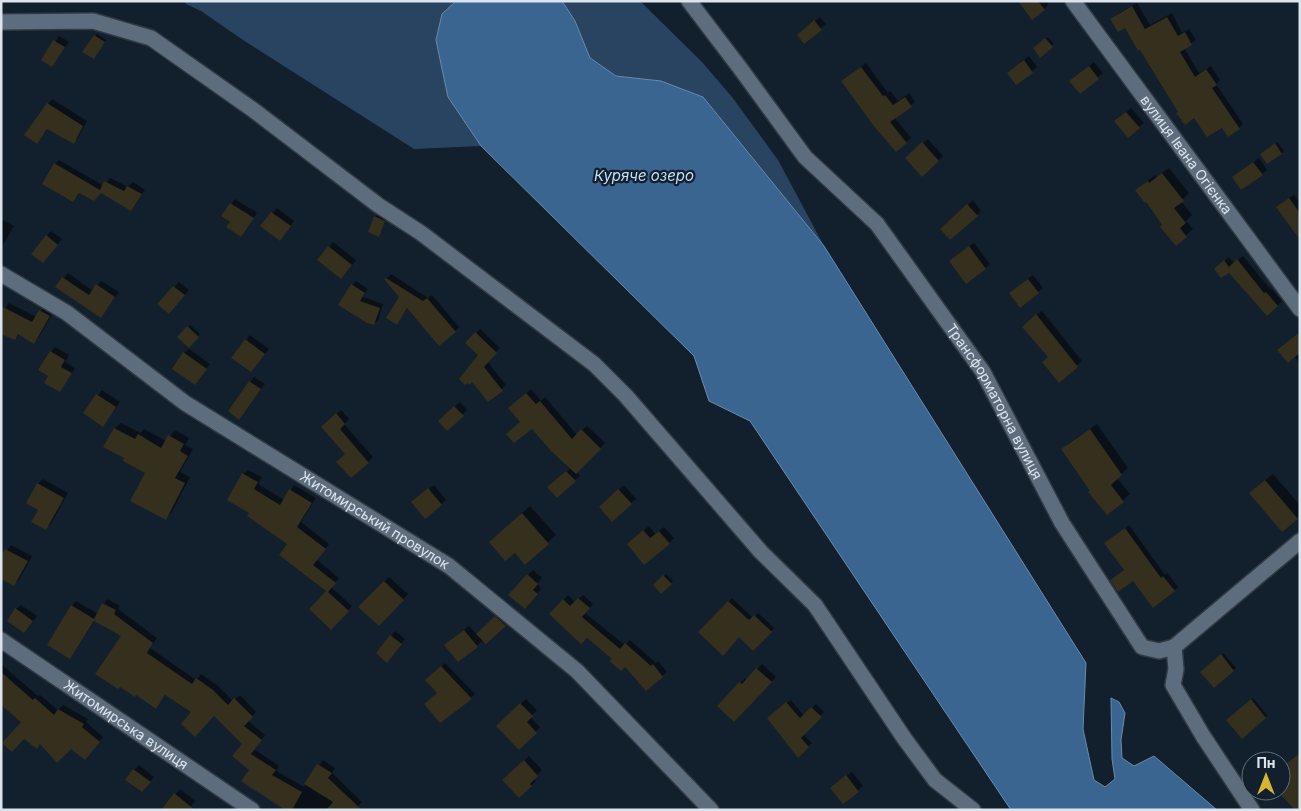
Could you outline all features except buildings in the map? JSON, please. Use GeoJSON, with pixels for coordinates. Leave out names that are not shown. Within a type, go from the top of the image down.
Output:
{"type":"FeatureCollection","features":[{"type":"Feature","properties":{"kind":"street","name":"Трансформаторна вулиця"},"geometry":{"type":"LineString","coordinates":[[688,1],[805,157],[877,224],[977,364],[1062,522],[1142,647],[1159,651],[1174,647]]}},
{"type":"Feature","properties":{"kind":"street","name":"вулиця Івана Огієнка"},"geometry":{"type":"LineString","coordinates":[[1073,1],[1300,309]]}},
{"type":"Feature","properties":{"kind":"street"},"geometry":{"type":"LineString","coordinates":[[1,22],[93,21],[150,38],[252,109],[378,205],[421,233],[594,364],[626,396],[761,552],[815,605],[904,738],[935,780],[973,810]]}},
{"type":"Feature","properties":{"kind":"street","name":"Житомирський провулок"},"geometry":{"type":"LineString","coordinates":[[1,274],[67,313],[185,404],[449,566],[577,671],[711,810]]}},
{"type":"Feature","properties":{"kind":"street"},"geometry":{"type":"LineString","coordinates":[[1252,810],[1202,736],[1173,685],[1176,669],[1174,647],[1300,541]]}},
{"type":"Feature","properties":{"kind":"street","name":"Житомирська вулиця"},"geometry":{"type":"LineString","coordinates":[[1,640],[252,810]]}},
{"type":"Feature","properties":{"kind":"shaded area"},"geometry":{"type":"Polygon","coordinates":[[[184,1],[456,1],[442,14],[436,40],[448,97],[481,146],[414,149],[184,1]]]}},
{"type":"Feature","properties":{"kind":"shaded area"},"geometry":{"type":"Polygon","coordinates":[[[562,1],[640,1],[702,62],[732,97],[778,160],[824,246],[703,97],[661,81],[616,76],[590,58],[575,21],[562,1]]]}},
{"type":"Feature","properties":{"kind":"water","name":"Куряче озеро"},"geometry":{"type":"Polygon","coordinates":[[[456,1],[562,1],[575,21],[590,58],[616,76],[661,81],[703,97],[824,246],[1086,663],[1083,729],[1094,780],[1105,787],[1115,779],[1112,759],[1111,698],[1119,702],[1125,713],[1121,740],[1122,758],[1134,766],[1154,756],[1217,810],[1011,810],[750,421],[709,401],[694,356],[481,146],[448,97],[436,40],[442,14],[456,1]]]}}]}
